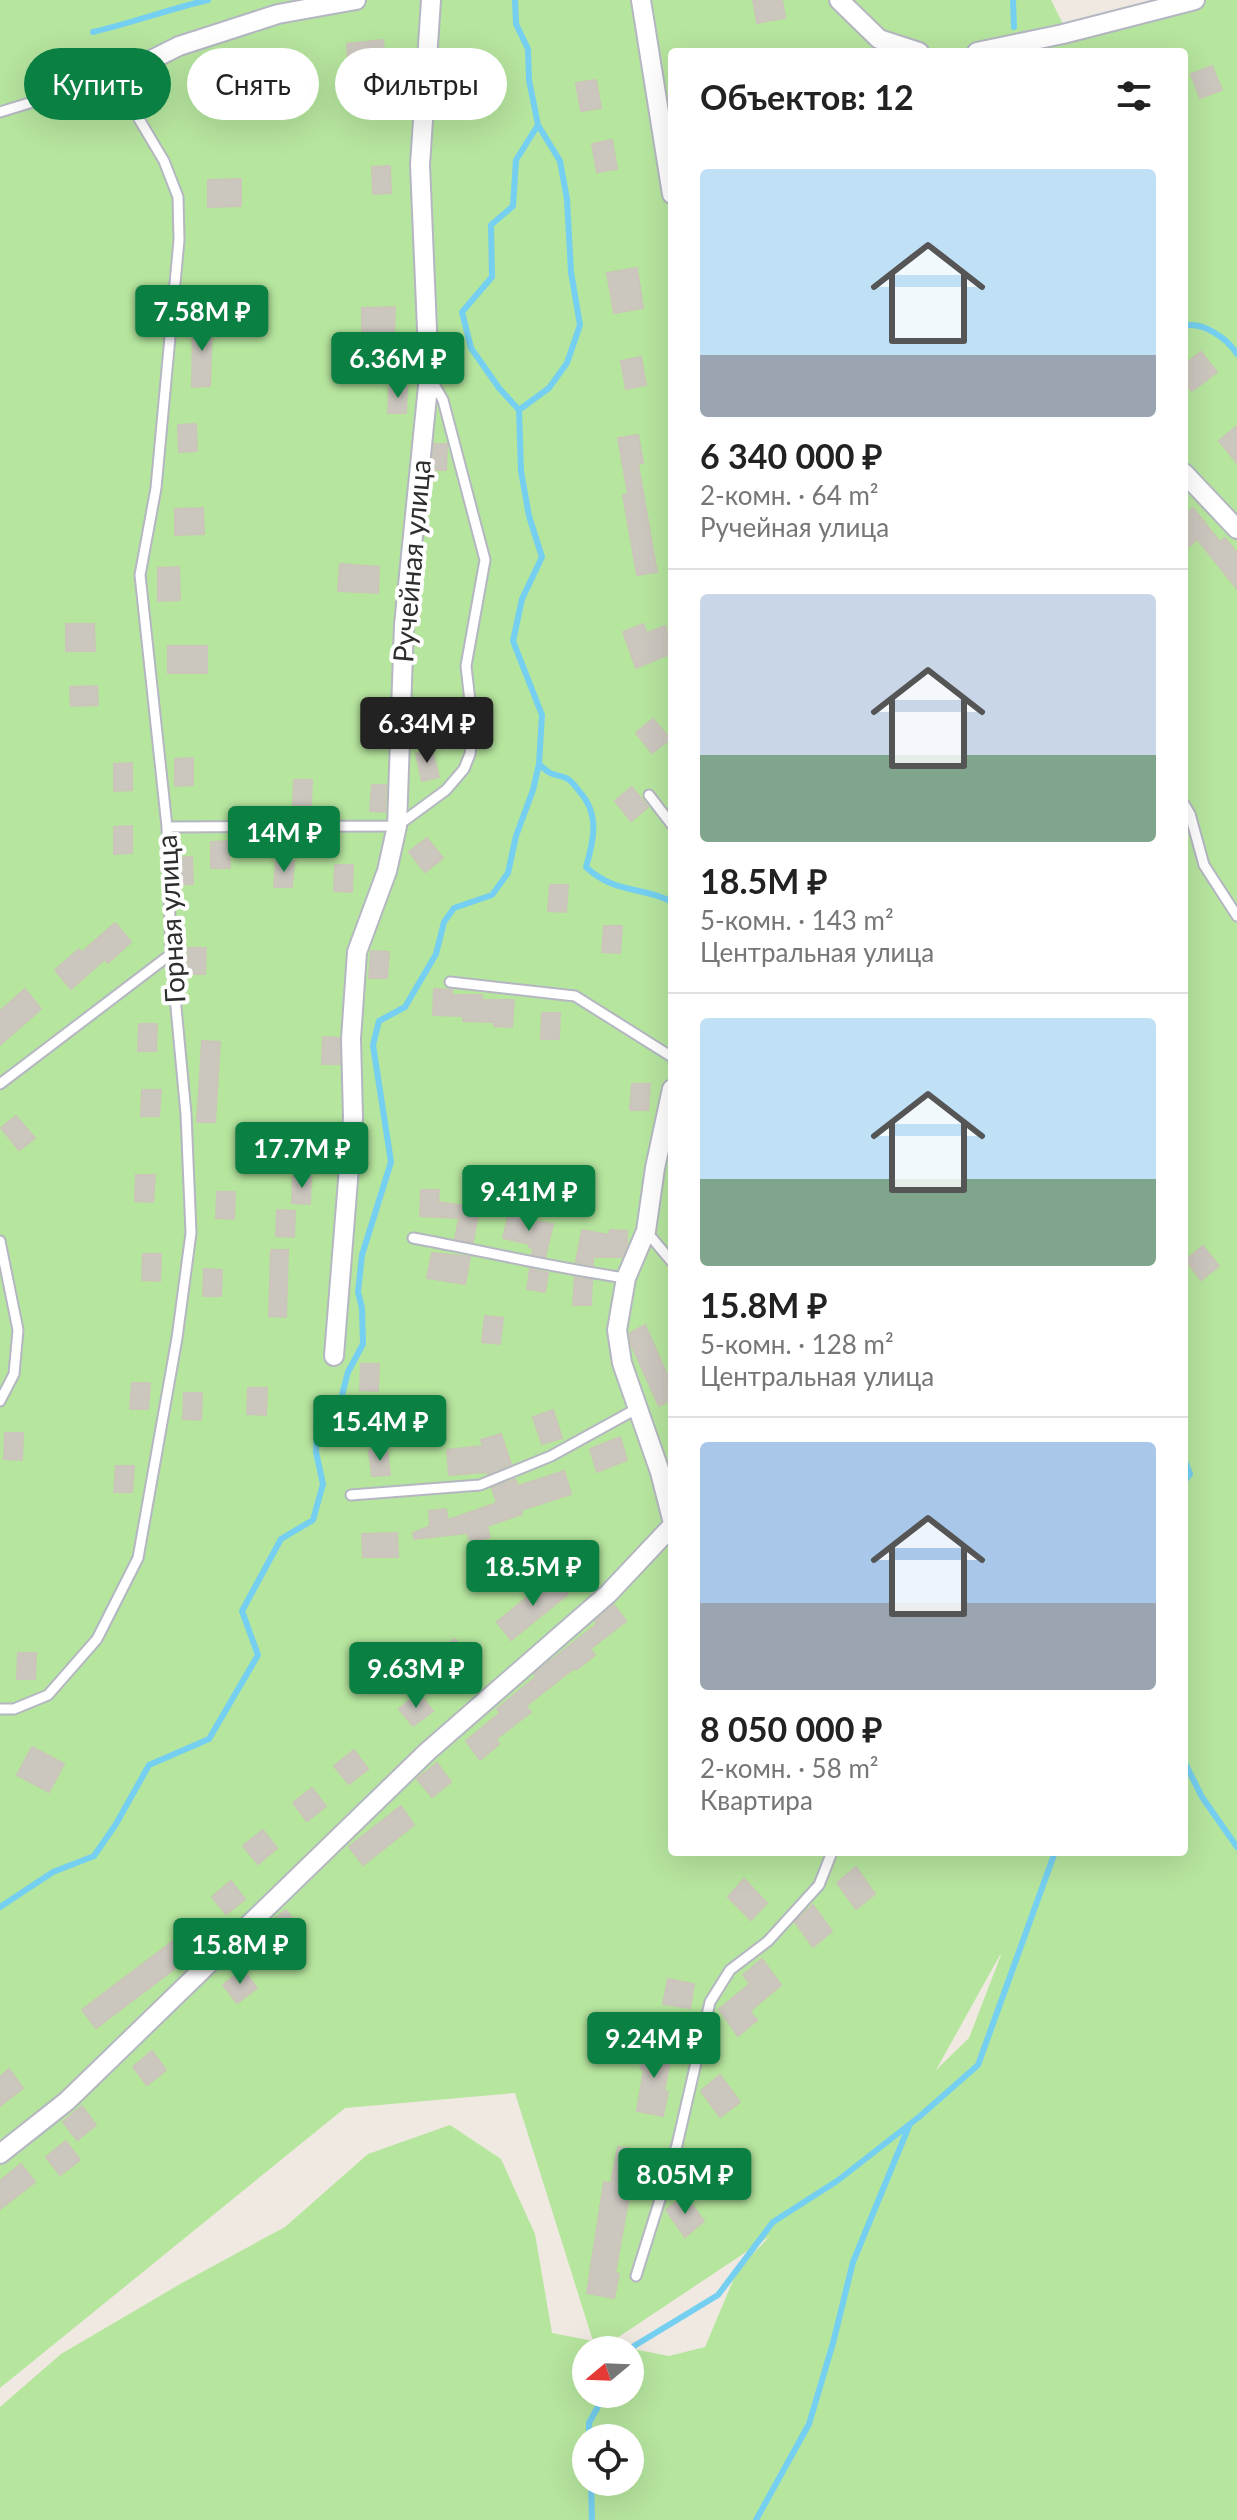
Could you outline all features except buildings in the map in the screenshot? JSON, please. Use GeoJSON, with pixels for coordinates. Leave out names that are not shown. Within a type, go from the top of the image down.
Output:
{"type":"FeatureCollection","features":[{"type":"Feature","properties":{"kind":"street"},"geometry":{"type":"LineString","coordinates":[[171,50],[278,14],[356,0]]}},
{"type":"Feature","properties":{"kind":"street","name":"Ручейная улица"},"geometry":{"type":"LineString","coordinates":[[334,1356],[353,1117],[351,1039],[357,952],[387,871],[397,826],[404,625],[429,376],[420,165],[431,0]]}},
{"type":"Feature","properties":{"kind":"street"},"geometry":{"type":"LineString","coordinates":[[641,0],[668,169]]}},
{"type":"Feature","properties":{"kind":"street"},"geometry":{"type":"LineString","coordinates":[[839,0],[876,46]]}},
{"type":"Feature","properties":{"kind":"street"},"geometry":{"type":"LineString","coordinates":[[996,48],[1063,34],[1148,6],[1195,0]]}},
{"type":"Feature","properties":{"kind":"street"},"geometry":{"type":"LineString","coordinates":[[1188,477],[1237,529]]}},
{"type":"Feature","properties":{"kind":"street"},"geometry":{"type":"LineString","coordinates":[[668,1108],[646,1231],[626,1278],[617,1330],[622,1363],[668,1503]]}},
{"type":"Feature","properties":{"kind":"street"},"geometry":{"type":"LineString","coordinates":[[0,2154],[67,2101],[427,1752],[608,1594],[668,1530]]}},
{"type":"Feature","properties":{"kind":"lane"},"geometry":{"type":"LineString","coordinates":[[0,112],[24,105]]}},
{"type":"Feature","properties":{"kind":"lane","name":"Горная улица"},"geometry":{"type":"LineString","coordinates":[[0,1709],[14,1709],[48,1695],[97,1639],[138,1558],[177,1338],[191,1233],[186,1114],[171,954],[167,827],[140,575],[157,472],[179,240],[178,197],[164,161],[140,120]]}},
{"type":"Feature","properties":{"kind":"lane"},"geometry":{"type":"LineString","coordinates":[[167,827],[397,826],[446,790],[464,769],[470,754],[473,728],[466,666],[485,560],[443,400],[429,376]]}},
{"type":"Feature","properties":{"kind":"lane"},"geometry":{"type":"LineString","coordinates":[[649,795],[668,820]]}},
{"type":"Feature","properties":{"kind":"lane"},"geometry":{"type":"LineString","coordinates":[[1188,811],[1204,865],[1237,916]]}},
{"type":"Feature","properties":{"kind":"lane"},"geometry":{"type":"LineString","coordinates":[[0,1084],[171,954]]}},
{"type":"Feature","properties":{"kind":"lane"},"geometry":{"type":"LineString","coordinates":[[450,982],[575,996],[668,1054]]}},
{"type":"Feature","properties":{"kind":"lane"},"geometry":{"type":"LineString","coordinates":[[646,1231],[668,1257]]}},
{"type":"Feature","properties":{"kind":"lane"},"geometry":{"type":"LineString","coordinates":[[413,1238],[555,1268],[626,1278]]}},
{"type":"Feature","properties":{"kind":"lane"},"geometry":{"type":"LineString","coordinates":[[0,1241],[18,1330],[14,1374],[0,1401]]}},
{"type":"Feature","properties":{"kind":"lane"},"geometry":{"type":"LineString","coordinates":[[351,1495],[480,1485],[551,1456],[638,1408]]}},
{"type":"Feature","properties":{"kind":"lane"},"geometry":{"type":"LineString","coordinates":[[636,2276],[677,2145],[710,2002],[730,1970],[768,1941],[819,1885],[830,1856]]}},
{"type":"Feature","properties":{"kind":"green space"},"geometry":{"type":"Polygon","coordinates":[[[0,0],[1051,0],[1064,26],[1161,0],[1237,0],[1237,2520],[0,2520],[0,2407],[61,2354],[285,2227],[368,2154],[450,2125],[501,2159],[535,2234],[552,2333],[572,2337],[572,2408],[644,2408],[644,2351],[669,2356],[705,2347],[738,2269],[770,2236],[620,2336],[591,2336],[515,2093],[345,2108],[0,2388],[0,0]],[[1001,1955],[936,2070],[969,2038],[1001,1955]]]}},
{"type":"Feature","properties":{"kind":"waterway"},"geometry":{"type":"LineString","coordinates":[[93,32],[208,0]]}},
{"type":"Feature","properties":{"kind":"waterway"},"geometry":{"type":"LineString","coordinates":[[515,0],[516,24],[528,49],[529,80],[538,125],[516,160],[513,206],[491,225],[492,277],[462,312],[471,348],[519,410],[521,471],[529,516],[542,557],[522,599],[513,641],[542,715],[539,764],[550,773],[570,780],[586,800],[593,818],[593,837],[586,867],[608,882],[668,900]]}},
{"type":"Feature","properties":{"kind":"waterway"},"geometry":{"type":"LineString","coordinates":[[1013,0],[1014,27]]}},
{"type":"Feature","properties":{"kind":"waterway"},"geometry":{"type":"LineString","coordinates":[[519,410],[549,388],[567,363],[580,325],[571,272],[567,199],[560,161],[538,125]]}},
{"type":"Feature","properties":{"kind":"waterway"},"geometry":{"type":"LineString","coordinates":[[1188,325],[1214,332],[1237,354]]}},
{"type":"Feature","properties":{"kind":"waterway"},"geometry":{"type":"LineString","coordinates":[[0,1907],[53,1872],[94,1856],[149,1765],[209,1739],[258,1655],[242,1611],[281,1539],[313,1520],[323,1484],[316,1452],[317,1424],[348,1422],[342,1395],[348,1372],[363,1344],[362,1308],[358,1292],[362,1255],[391,1162],[373,1045],[379,1021],[405,1007],[436,954],[444,922],[454,908],[492,895],[508,873],[516,836],[539,764]]}},
{"type":"Feature","properties":{"kind":"waterway"},"geometry":{"type":"LineString","coordinates":[[1188,1469],[1188,1477]]}},
{"type":"Feature","properties":{"kind":"waterway"},"geometry":{"type":"LineString","coordinates":[[1188,1769],[1202,1797],[1237,1847]]}},
{"type":"Feature","properties":{"kind":"waterway"},"geometry":{"type":"LineString","coordinates":[[644,2340],[718,2295],[773,2222],[837,2181],[919,2117],[978,2065],[1054,1856]]}},
{"type":"Feature","properties":{"kind":"waterway"},"geometry":{"type":"LineString","coordinates":[[756,2520],[809,2424],[853,2262],[909,2126]]}},
{"type":"Feature","properties":{"kind":"waterway"},"geometry":{"type":"LineString","coordinates":[[589,2424],[597,2408]]}},
{"type":"Feature","properties":{"kind":"waterway"},"geometry":{"type":"LineString","coordinates":[[591,2496],[592,2520]]}}]}
